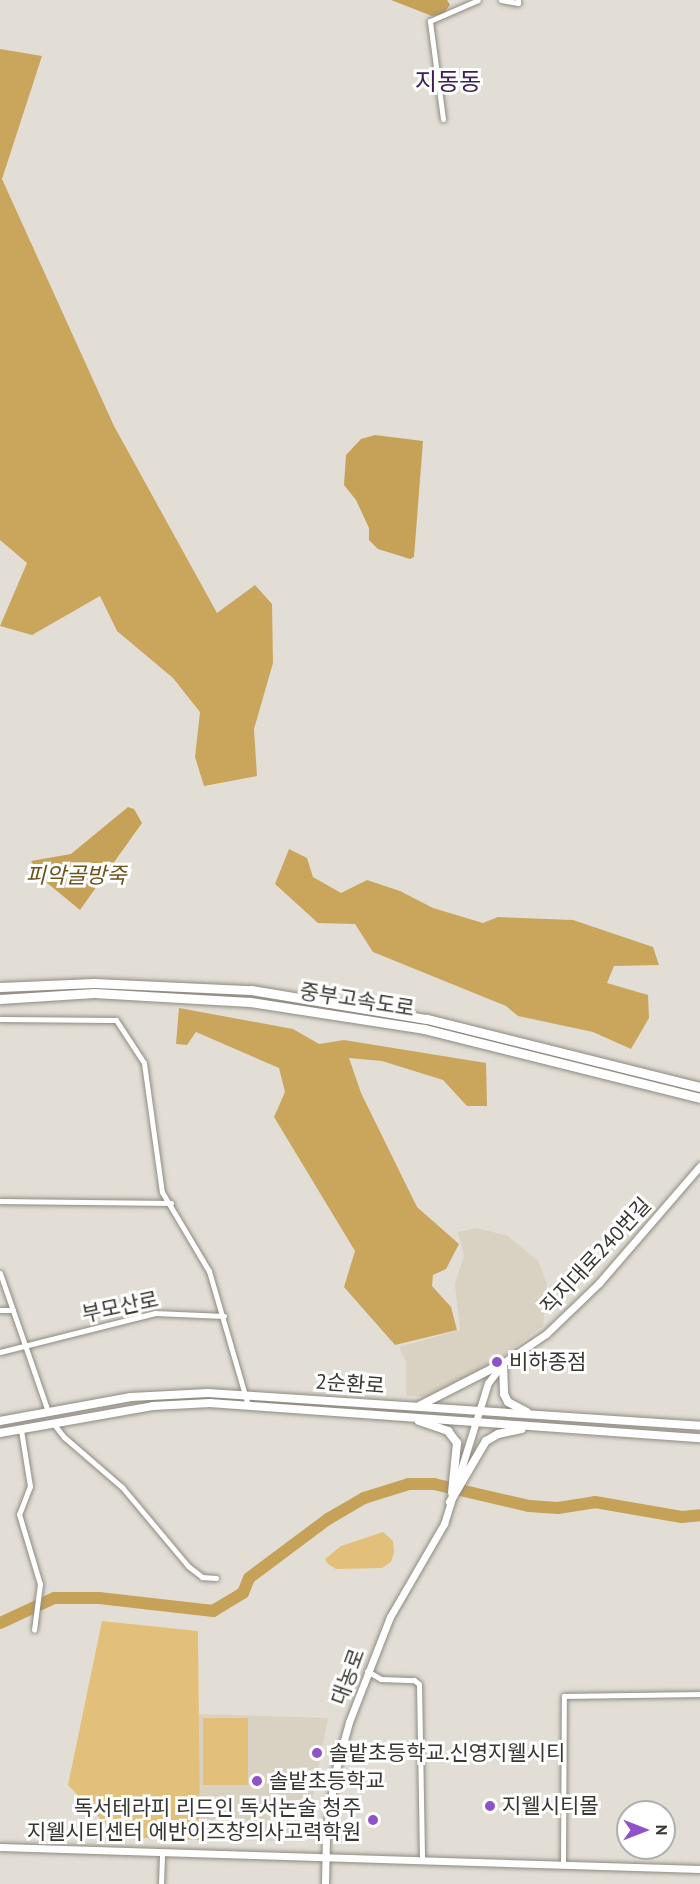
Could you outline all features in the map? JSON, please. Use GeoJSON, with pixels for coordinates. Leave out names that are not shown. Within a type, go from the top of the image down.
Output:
{"type":"FeatureCollection","features":[{"type":"Feature","properties":{"kind":"highway","name":"중부고속도로"},"geometry":{"type":"LineString","coordinates":[[0,987],[94,983],[251,990],[427,1019],[700,1087]]}},
{"type":"Feature","properties":{"kind":"highway","name":"중부고속도로"},"geometry":{"type":"LineString","coordinates":[[0,999],[94,993],[250,1002],[424,1029],[700,1098]]}},
{"type":"Feature","properties":{"kind":"main road"},"geometry":{"type":"LineString","coordinates":[[416,1407],[503,1364]]}},
{"type":"Feature","properties":{"kind":"main road"},"geometry":{"type":"LineString","coordinates":[[503,1364],[501,1386],[508,1402],[534,1415]]}},
{"type":"Feature","properties":{"kind":"main road","name":"2순환로"},"geometry":{"type":"LineString","coordinates":[[0,1421],[155,1394],[245,1395],[700,1426]]}},
{"type":"Feature","properties":{"kind":"main road","name":"2순환로"},"geometry":{"type":"LineString","coordinates":[[0,1433],[153,1406],[248,1405],[700,1438]]}},
{"type":"Feature","properties":{"kind":"main road"},"geometry":{"type":"LineString","coordinates":[[403,1416],[448,1431],[457,1443],[465,1460],[450,1502]]}},
{"type":"Feature","properties":{"kind":"main road"},"geometry":{"type":"LineString","coordinates":[[450,1502],[465,1460],[486,1441],[498,1434],[564,1429]]}},
{"type":"Feature","properties":{"kind":"street"},"geometry":{"type":"LineString","coordinates":[[443,118],[430,21],[478,0]]}},
{"type":"Feature","properties":{"kind":"street"},"geometry":{"type":"LineString","coordinates":[[501,0],[518,3],[518,0]]}},
{"type":"Feature","properties":{"kind":"street"},"geometry":{"type":"LineString","coordinates":[[0,1019],[116,1020],[144,1063],[156,1166],[162,1192],[171,1203],[209,1271],[225,1316],[248,1405]]}},
{"type":"Feature","properties":{"kind":"street","name":"직지대로240번길"},"geometry":{"type":"LineString","coordinates":[[465,1460],[488,1383],[503,1364],[563,1319],[700,1166]]}},
{"type":"Feature","properties":{"kind":"street"},"geometry":{"type":"LineString","coordinates":[[0,1201],[171,1203]]}},
{"type":"Feature","properties":{"kind":"street"},"geometry":{"type":"LineString","coordinates":[[0,1273],[48,1412]]}},
{"type":"Feature","properties":{"kind":"street"},"geometry":{"type":"LineString","coordinates":[[0,1310],[13,1310]]}},
{"type":"Feature","properties":{"kind":"street","name":"부모산로"},"geometry":{"type":"LineString","coordinates":[[0,1352],[156,1313],[225,1316]]}},
{"type":"Feature","properties":{"kind":"street"},"geometry":{"type":"LineString","coordinates":[[488,1383],[489,1371]]}},
{"type":"Feature","properties":{"kind":"street"},"geometry":{"type":"LineString","coordinates":[[53,1423],[64,1437],[122,1487],[188,1566],[202,1577],[216,1578]]}},
{"type":"Feature","properties":{"kind":"street"},"geometry":{"type":"LineString","coordinates":[[21,1430],[30,1486],[19,1514],[40,1584],[34,1630]]}},
{"type":"Feature","properties":{"kind":"street","name":"대농로"},"geometry":{"type":"LineString","coordinates":[[326,1884],[326,1857],[335,1773],[367,1671],[390,1617],[444,1524],[450,1502]]}},
{"type":"Feature","properties":{"kind":"street"},"geometry":{"type":"LineString","coordinates":[[367,1671],[381,1679],[414,1680],[420,1688],[422,1860]]}},
{"type":"Feature","properties":{"kind":"street"},"geometry":{"type":"LineString","coordinates":[[563,1864],[564,1696],[700,1694]]}},
{"type":"Feature","properties":{"kind":"street"},"geometry":{"type":"LineString","coordinates":[[0,1847],[162,1854],[699,1869]]}},
{"type":"Feature","properties":{"kind":"street"},"geometry":{"type":"LineString","coordinates":[[161,1884],[162,1854]]}},
{"type":"Feature","properties":{"kind":"shaded area"},"geometry":{"type":"Polygon","coordinates":[[[0,49],[42,56],[2,179],[114,426],[217,613],[255,585],[272,604],[273,663],[254,729],[257,776],[204,786],[195,757],[200,712],[173,678],[117,631],[100,596],[32,635],[0,626],[27,563],[0,540],[0,49]]]}},
{"type":"Feature","properties":{"kind":"shaded area"},"geometry":{"type":"Polygon","coordinates":[[[289,849],[307,858],[313,877],[341,893],[367,880],[400,891],[433,908],[483,923],[498,917],[573,920],[653,947],[659,965],[614,966],[607,983],[648,995],[649,1018],[631,1049],[593,1032],[518,1016],[506,1006],[373,952],[355,924],[318,923],[275,884],[289,849]]]}},
{"type":"Feature","properties":{"kind":"shaded area"},"geometry":{"type":"Polygon","coordinates":[[[179,1008],[293,1029],[319,1044],[344,1040],[486,1063],[487,1106],[467,1106],[443,1080],[382,1061],[349,1058],[361,1093],[417,1207],[459,1244],[446,1269],[433,1275],[432,1286],[451,1307],[457,1330],[395,1345],[344,1287],[355,1251],[274,1117],[285,1092],[279,1068],[196,1032],[187,1045],[176,1044],[179,1008]]]}},
{"type":"Feature","properties":{"kind":"shaded area","name":"비하종점"},"geometry":{"type":"Polygon","coordinates":[[[477,1228],[508,1236],[538,1261],[547,1284],[543,1326],[488,1367],[431,1397],[406,1396],[406,1361],[399,1347],[460,1330],[455,1284],[464,1256],[458,1232],[477,1228]]]}},
{"type":"Feature","properties":{"kind":"shaded area"},"geometry":{"type":"Polygon","coordinates":[[[383,1532],[393,1541],[394,1553],[391,1562],[382,1568],[336,1569],[325,1559],[341,1546],[383,1532]]]}},
{"type":"Feature","properties":{"kind":"shaded area"},"geometry":{"type":"Polygon","coordinates":[[[102,1621],[198,1631],[200,1840],[118,1837],[68,1785],[102,1621]]]}},
{"type":"Feature","properties":{"kind":"shaded area","name":"솔밭초등학교"},"geometry":{"type":"Polygon","coordinates":[[[198,1714],[328,1718],[306,1834],[297,1841],[200,1840],[198,1714]]]}},
{"type":"Feature","properties":{"kind":"shaded area"},"geometry":{"type":"Polygon","coordinates":[[[203,1718],[248,1718],[248,1785],[203,1785],[203,1718]]]}},
{"type":"Feature","properties":{"kind":"water"},"geometry":{"type":"Polygon","coordinates":[[[391,0],[447,0],[450,5],[443,14],[432,16],[391,0]]]}},
{"type":"Feature","properties":{"kind":"water"},"geometry":{"type":"Polygon","coordinates":[[[375,435],[423,441],[414,557],[410,559],[378,549],[369,540],[369,528],[356,500],[344,485],[346,455],[361,439],[375,435]]]}},
{"type":"Feature","properties":{"kind":"water","name":"피악골방죽"},"geometry":{"type":"Polygon","coordinates":[[[128,807],[134,809],[142,823],[80,910],[46,882],[31,861],[71,854],[128,807]]]}},
{"type":"Feature","properties":{"kind":"waterway"},"geometry":{"type":"LineString","coordinates":[[0,1623],[54,1598],[99,1598],[213,1611],[243,1593],[249,1578],[328,1519],[364,1498],[409,1484],[434,1484],[529,1506],[558,1508],[595,1502],[682,1517],[700,1515]]}},
{"type":"Feature","properties":{"kind":"place","name":"비하종점"},"geometry":{"type":"Point","coordinates":[497,1362]}},
{"type":"Feature","properties":{"kind":"place","name":"솔밭초등학교.신영지웰시티"},"geometry":{"type":"Point","coordinates":[317,1753]}},
{"type":"Feature","properties":{"kind":"place","name":"솔밭초등학교"},"geometry":{"type":"Point","coordinates":[257,1781]}},
{"type":"Feature","properties":{"kind":"place","name":"지웰시티몰"},"geometry":{"type":"Point","coordinates":[490,1806]}},
{"type":"Feature","properties":{"kind":"place","name":"독서테라피 리드인 독서논술 청주 지웰시티센터 에반이즈창의사고력학원"},"geometry":{"type":"Point","coordinates":[373,1820]}},
{"type":"Feature","properties":{"kind":"district","name":"지동동"},"geometry":{"type":"Point","coordinates":[448,82]}}]}
